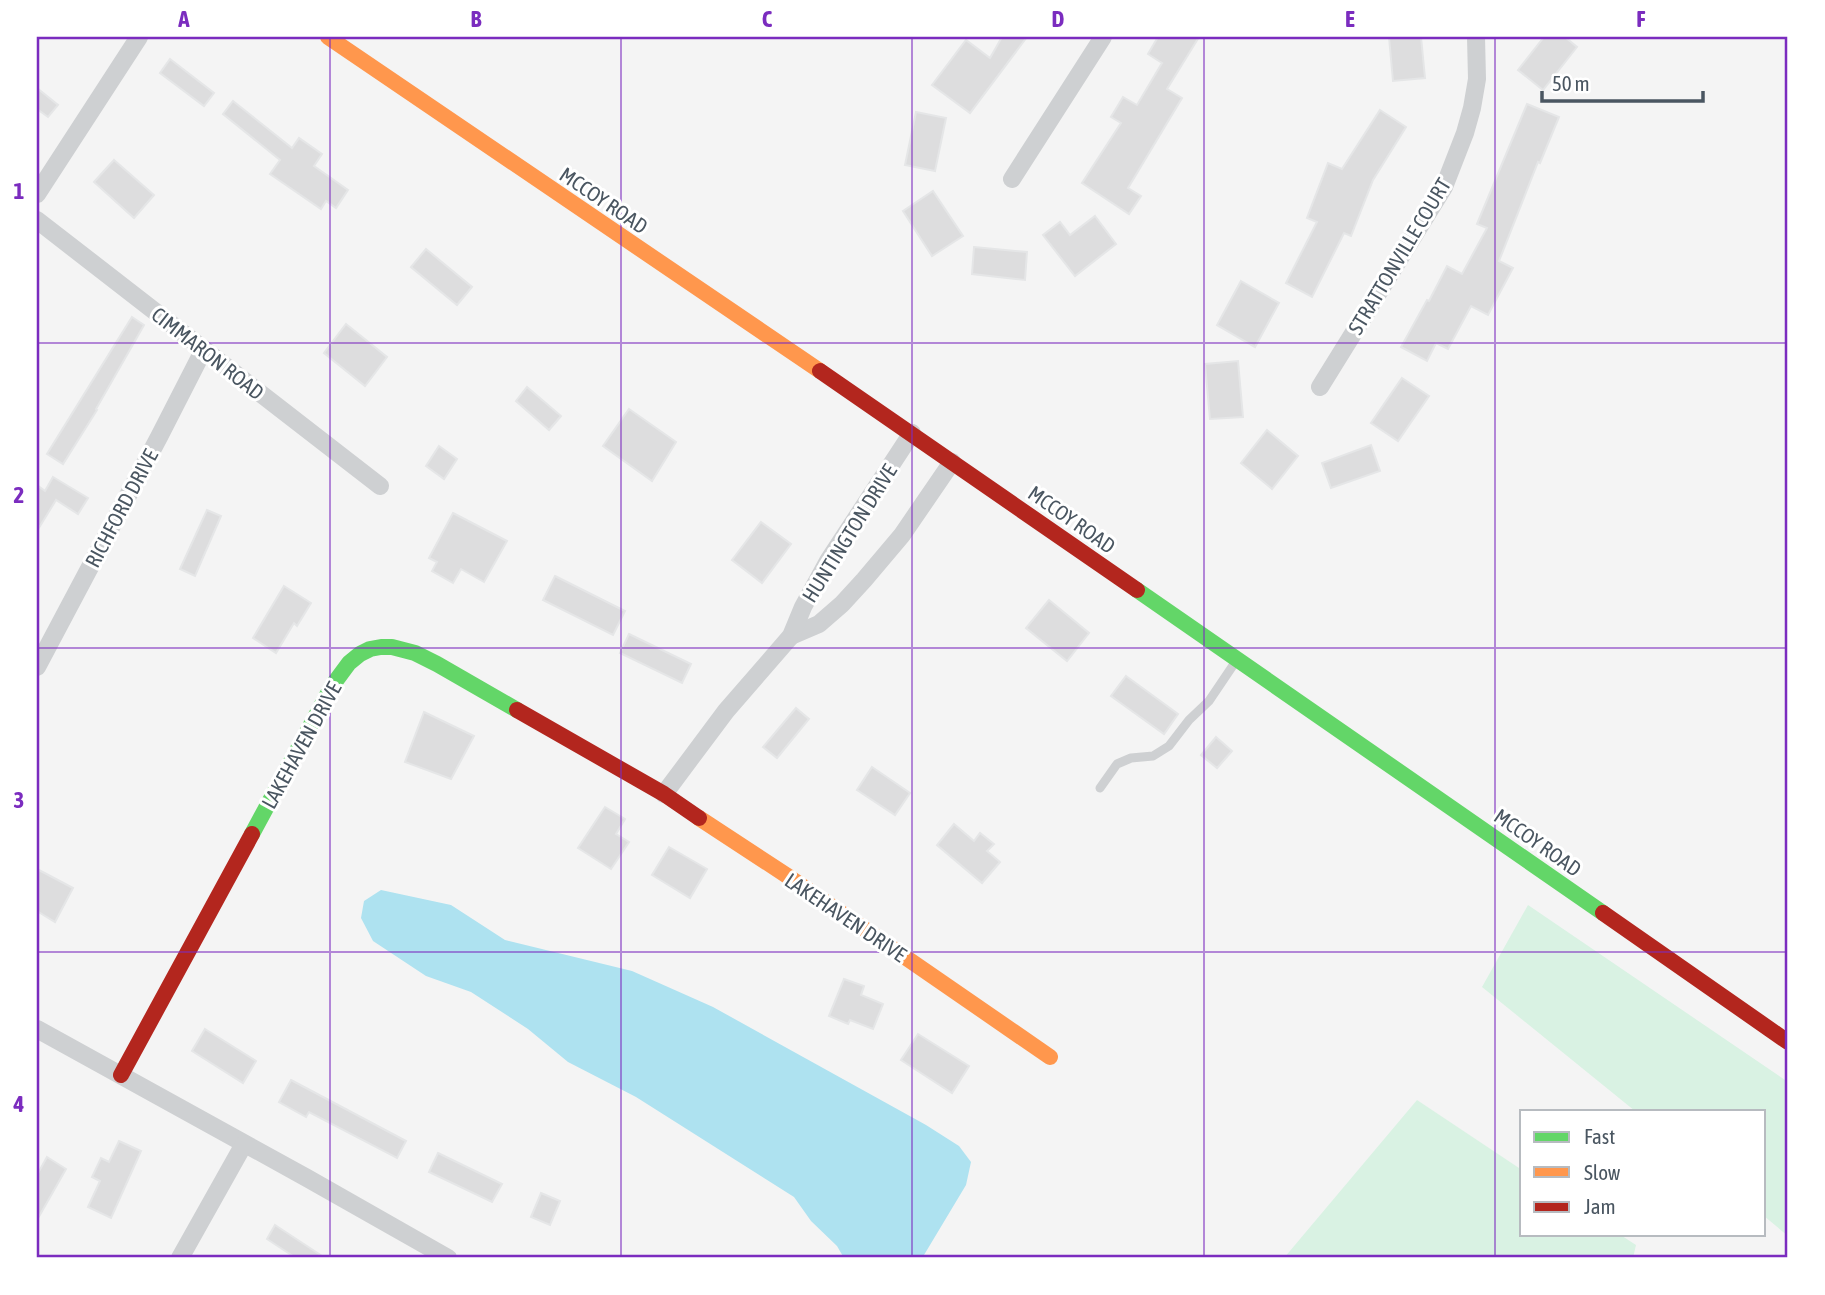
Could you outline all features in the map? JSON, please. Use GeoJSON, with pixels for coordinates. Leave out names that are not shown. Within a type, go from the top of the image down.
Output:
{"type":"FeatureCollection","features":[{"type":"Feature","properties":{"kind":"main road","name":"MCCOY ROAD"},"geometry":{"type":"LineString","coordinates":[[328,37],[912,433],[1788,1042]]}},
{"type":"Feature","properties":{"kind":"main road","name":"LAKEHAVEN DRIVE"},"geometry":{"type":"LineString","coordinates":[[121,1075],[332,686],[348,664],[362,652],[393,646],[412,652],[664,794],[1050,1057]]}},
{"type":"Feature","properties":{"kind":"street"},"geometry":{"type":"LineString","coordinates":[[37,194],[139,37]]}},
{"type":"Feature","properties":{"kind":"street"},"geometry":{"type":"LineString","coordinates":[[1012,179],[1104,37]]}},
{"type":"Feature","properties":{"kind":"street","name":"STRATTONVILLE COURT"},"geometry":{"type":"LineString","coordinates":[[1320,387],[1444,187],[1472,107],[1477,79],[1476,37]]}},
{"type":"Feature","properties":{"kind":"street","name":"CIMMARON ROAD"},"geometry":{"type":"LineString","coordinates":[[37,220],[380,486]]}},
{"type":"Feature","properties":{"kind":"street","name":"RICHFORD DRIVE"},"geometry":{"type":"LineString","coordinates":[[37,667],[204,349]]}},
{"type":"Feature","properties":{"kind":"street","name":"HUNTINGTON DRIVE"},"geometry":{"type":"LineString","coordinates":[[664,794],[726,711],[792,636],[803,607],[828,561],[912,433]]}},
{"type":"Feature","properties":{"kind":"street","name":"HUNTINGTON DRIVE"},"geometry":{"type":"LineString","coordinates":[[792,636],[819,624],[842,604],[902,535],[952,462]]}},
{"type":"Feature","properties":{"kind":"street"},"geometry":{"type":"LineString","coordinates":[[37,1029],[448,1258]]}},
{"type":"Feature","properties":{"kind":"street"},"geometry":{"type":"LineString","coordinates":[[180,1258],[244,1144]]}},
{"type":"Feature","properties":{"kind":"lane"},"geometry":{"type":"LineString","coordinates":[[1100,788],[1117,764],[1131,758],[1153,756],[1169,746],[1189,720],[1209,701],[1237,659]]}},
{"type":"Feature","properties":{"kind":"green space"},"geometry":{"type":"Polygon","coordinates":[[[1528,905],[1788,1082],[1788,1236],[1766,1218],[1766,1110],[1634,1110],[1482,987],[1528,905]]]}},
{"type":"Feature","properties":{"kind":"green space"},"geometry":{"type":"Polygon","coordinates":[[[1417,1100],[1520,1169],[1520,1236],[1622,1236],[1636,1245],[1633,1258],[1284,1258],[1417,1100]]]}},
{"type":"Feature","properties":{"kind":"water"},"geometry":{"type":"Polygon","coordinates":[[[381,890],[451,905],[505,940],[632,971],[713,1007],[959,1146],[971,1162],[966,1185],[920,1258],[844,1258],[837,1246],[811,1221],[794,1197],[636,1097],[568,1062],[528,1029],[471,992],[426,976],[373,941],[361,918],[364,901],[381,890]]]}},
{"type":"Feature","properties":{"kind":"building"},"geometry":{"type":"Polygon","coordinates":[[[1002,37],[1027,37],[970,113],[932,85],[966,40],[990,58],[1002,37]]]}},
{"type":"Feature","properties":{"kind":"building"},"geometry":{"type":"Polygon","coordinates":[[[1158,37],[1199,37],[1167,89],[1182,98],[1128,188],[1141,196],[1129,214],[1082,183],[1121,123],[1111,117],[1123,97],[1137,105],[1162,63],[1148,54],[1158,37]]]}},
{"type":"Feature","properties":{"kind":"building"},"geometry":{"type":"Polygon","coordinates":[[[1389,37],[1421,37],[1425,78],[1393,81],[1389,37]]]}},
{"type":"Feature","properties":{"kind":"building"},"geometry":{"type":"Polygon","coordinates":[[[1544,37],[1565,37],[1577,47],[1543,90],[1518,70],[1544,37]]]}},
{"type":"Feature","properties":{"kind":"building"},"geometry":{"type":"Polygon","coordinates":[[[170,59],[214,93],[204,106],[160,73],[170,59]]]}},
{"type":"Feature","properties":{"kind":"building"},"geometry":{"type":"Polygon","coordinates":[[[37,88],[58,105],[48,117],[37,109],[37,88]]]}},
{"type":"Feature","properties":{"kind":"building"},"geometry":{"type":"Polygon","coordinates":[[[233,101],[292,148],[299,138],[322,154],[314,166],[348,190],[336,208],[326,201],[321,209],[270,174],[280,160],[223,114],[233,101]]]}},
{"type":"Feature","properties":{"kind":"building"},"geometry":{"type":"Polygon","coordinates":[[[1527,104],[1559,117],[1499,261],[1513,268],[1488,315],[1471,306],[1448,349],[1436,343],[1427,361],[1401,347],[1447,266],[1462,274],[1487,228],[1477,224],[1527,104]]]}},
{"type":"Feature","properties":{"kind":"building"},"geometry":{"type":"Polygon","coordinates":[[[1380,110],[1406,127],[1373,180],[1351,236],[1344,233],[1312,297],[1286,283],[1317,222],[1307,218],[1328,163],[1342,169],[1380,110]]]}},
{"type":"Feature","properties":{"kind":"building"},"geometry":{"type":"Polygon","coordinates":[[[916,112],[946,118],[935,171],[905,165],[916,112]]]}},
{"type":"Feature","properties":{"kind":"building"},"geometry":{"type":"Polygon","coordinates":[[[114,160],[154,195],[134,218],[94,182],[114,160]]]}},
{"type":"Feature","properties":{"kind":"building"},"geometry":{"type":"Polygon","coordinates":[[[933,191],[963,236],[932,256],[903,211],[933,191]]]}},
{"type":"Feature","properties":{"kind":"building"},"geometry":{"type":"Polygon","coordinates":[[[1095,216],[1116,244],[1075,276],[1043,235],[1060,222],[1070,235],[1095,216]]]}},
{"type":"Feature","properties":{"kind":"building"},"geometry":{"type":"Polygon","coordinates":[[[974,247],[1027,252],[1025,280],[972,274],[974,247]]]}},
{"type":"Feature","properties":{"kind":"building"},"geometry":{"type":"Polygon","coordinates":[[[426,249],[472,287],[457,305],[411,267],[426,249]]]}},
{"type":"Feature","properties":{"kind":"building"},"geometry":{"type":"Polygon","coordinates":[[[1241,281],[1279,303],[1255,347],[1217,325],[1241,281]]]}},
{"type":"Feature","properties":{"kind":"building"},"geometry":{"type":"Polygon","coordinates":[[[132,317],[144,325],[97,410],[63,464],[47,454],[132,317]]]}},
{"type":"Feature","properties":{"kind":"building"},"geometry":{"type":"Polygon","coordinates":[[[346,324],[387,357],[365,386],[324,353],[346,324]]]}},
{"type":"Feature","properties":{"kind":"building"},"geometry":{"type":"Polygon","coordinates":[[[1238,361],[1243,417],[1210,419],[1205,364],[1238,361]]]}},
{"type":"Feature","properties":{"kind":"building"},"geometry":{"type":"Polygon","coordinates":[[[1402,378],[1429,396],[1398,441],[1371,423],[1402,378]]]}},
{"type":"Feature","properties":{"kind":"building"},"geometry":{"type":"Polygon","coordinates":[[[527,387],[561,416],[549,430],[516,401],[527,387]]]}},
{"type":"Feature","properties":{"kind":"building"},"geometry":{"type":"Polygon","coordinates":[[[629,409],[676,442],[652,481],[603,446],[629,409]]]}},
{"type":"Feature","properties":{"kind":"building"},"geometry":{"type":"Polygon","coordinates":[[[1267,430],[1298,456],[1272,489],[1241,463],[1267,430]]]}},
{"type":"Feature","properties":{"kind":"building"},"geometry":{"type":"Polygon","coordinates":[[[1371,445],[1380,471],[1331,488],[1322,463],[1371,445]]]}},
{"type":"Feature","properties":{"kind":"building"},"geometry":{"type":"Polygon","coordinates":[[[439,446],[457,459],[444,479],[426,466],[439,446]]]}},
{"type":"Feature","properties":{"kind":"building"},"geometry":{"type":"Polygon","coordinates":[[[53,477],[88,498],[78,514],[56,500],[37,531],[37,485],[45,491],[53,477]]]}},
{"type":"Feature","properties":{"kind":"building"},"geometry":{"type":"Polygon","coordinates":[[[207,510],[221,516],[195,576],[180,569],[207,510]]]}},
{"type":"Feature","properties":{"kind":"building"},"geometry":{"type":"Polygon","coordinates":[[[453,513],[507,541],[484,582],[461,569],[453,583],[432,571],[437,562],[429,558],[453,513]]]}},
{"type":"Feature","properties":{"kind":"building"},"geometry":{"type":"Polygon","coordinates":[[[761,522],[791,544],[762,583],[732,560],[761,522]]]}},
{"type":"Feature","properties":{"kind":"building"},"geometry":{"type":"Polygon","coordinates":[[[555,576],[625,611],[613,635],[543,600],[555,576]]]}},
{"type":"Feature","properties":{"kind":"building"},"geometry":{"type":"Polygon","coordinates":[[[284,586],[311,603],[297,626],[294,623],[276,653],[253,638],[284,586]]]}},
{"type":"Feature","properties":{"kind":"building"},"geometry":{"type":"Polygon","coordinates":[[[1049,600],[1089,633],[1067,661],[1026,628],[1049,600]]]}},
{"type":"Feature","properties":{"kind":"building"},"geometry":{"type":"Polygon","coordinates":[[[629,634],[691,664],[682,683],[620,653],[629,634]]]}},
{"type":"Feature","properties":{"kind":"building"},"geometry":{"type":"Polygon","coordinates":[[[1126,676],[1178,714],[1164,734],[1111,696],[1126,676]]]}},
{"type":"Feature","properties":{"kind":"building"},"geometry":{"type":"Polygon","coordinates":[[[796,708],[809,719],[777,758],[763,747],[796,708]]]}},
{"type":"Feature","properties":{"kind":"building"},"geometry":{"type":"Polygon","coordinates":[[[424,712],[474,736],[451,779],[405,762],[424,712]]]}},
{"type":"Feature","properties":{"kind":"building"},"geometry":{"type":"Polygon","coordinates":[[[1216,737],[1232,751],[1217,768],[1201,755],[1216,737]]]}},
{"type":"Feature","properties":{"kind":"building"},"geometry":{"type":"Polygon","coordinates":[[[872,767],[910,793],[895,815],[857,790],[872,767]]]}},
{"type":"Feature","properties":{"kind":"building"},"geometry":{"type":"Polygon","coordinates":[[[605,807],[625,819],[616,834],[629,842],[611,869],[578,848],[605,807]]]}},
{"type":"Feature","properties":{"kind":"building"},"geometry":{"type":"Polygon","coordinates":[[[954,824],[974,841],[980,833],[994,844],[987,851],[1000,862],[982,883],[937,845],[954,824]]]}},
{"type":"Feature","properties":{"kind":"building"},"geometry":{"type":"Polygon","coordinates":[[[669,847],[707,869],[690,898],[652,875],[669,847]]]}},
{"type":"Feature","properties":{"kind":"building"},"geometry":{"type":"Polygon","coordinates":[[[37,869],[73,888],[55,922],[37,911],[37,869]]]}},
{"type":"Feature","properties":{"kind":"building"},"geometry":{"type":"Polygon","coordinates":[[[844,979],[864,986],[861,995],[883,1004],[873,1029],[850,1020],[848,1024],[829,1016],[844,979]]]}},
{"type":"Feature","properties":{"kind":"building"},"geometry":{"type":"Polygon","coordinates":[[[205,1029],[256,1061],[243,1083],[192,1051],[205,1029]]]}},
{"type":"Feature","properties":{"kind":"building"},"geometry":{"type":"Polygon","coordinates":[[[918,1034],[969,1066],[952,1093],[901,1060],[918,1034]]]}},
{"type":"Feature","properties":{"kind":"building"},"geometry":{"type":"Polygon","coordinates":[[[291,1080],[406,1141],[397,1158],[309,1112],[306,1117],[279,1102],[291,1080]]]}},
{"type":"Feature","properties":{"kind":"building"},"geometry":{"type":"Polygon","coordinates":[[[119,1141],[141,1151],[111,1218],[88,1207],[100,1181],[92,1177],[101,1158],[109,1162],[119,1141]]]}},
{"type":"Feature","properties":{"kind":"building"},"geometry":{"type":"Polygon","coordinates":[[[438,1153],[502,1184],[492,1202],[429,1172],[438,1153]]]}},
{"type":"Feature","properties":{"kind":"building"},"geometry":{"type":"Polygon","coordinates":[[[47,1157],[66,1169],[37,1220],[37,1175],[47,1157]]]}},
{"type":"Feature","properties":{"kind":"building"},"geometry":{"type":"Polygon","coordinates":[[[541,1193],[560,1201],[550,1225],[531,1217],[541,1193]]]}},
{"type":"Feature","properties":{"kind":"building"},"geometry":{"type":"Polygon","coordinates":[[[275,1225],[325,1258],[296,1258],[267,1239],[275,1225]]]}},
{"type":"Feature","properties":{"kind":"traffic: fast"},"geometry":{"type":"LineString","coordinates":[[1137,590],[1603,913]]}},
{"type":"Feature","properties":{"kind":"traffic: fast"},"geometry":{"type":"LineString","coordinates":[[252,834],[332,686],[349,663],[370,649],[392,647],[415,653],[517,710]]}},
{"type":"Feature","properties":{"kind":"traffic: slow"},"geometry":{"type":"LineString","coordinates":[[328,37],[820,371]]}},
{"type":"Feature","properties":{"kind":"traffic: slow"},"geometry":{"type":"LineString","coordinates":[[699,818],[1050,1057]]}},
{"type":"Feature","properties":{"kind":"traffic: jam"},"geometry":{"type":"LineString","coordinates":[[820,371],[1137,590]]}},
{"type":"Feature","properties":{"kind":"traffic: jam"},"geometry":{"type":"LineString","coordinates":[[517,710],[664,794],[699,818]]}},
{"type":"Feature","properties":{"kind":"traffic: jam"},"geometry":{"type":"LineString","coordinates":[[121,1075],[252,834]]}},
{"type":"Feature","properties":{"kind":"traffic: jam"},"geometry":{"type":"LineString","coordinates":[[1603,913],[1788,1042]]}}]}
